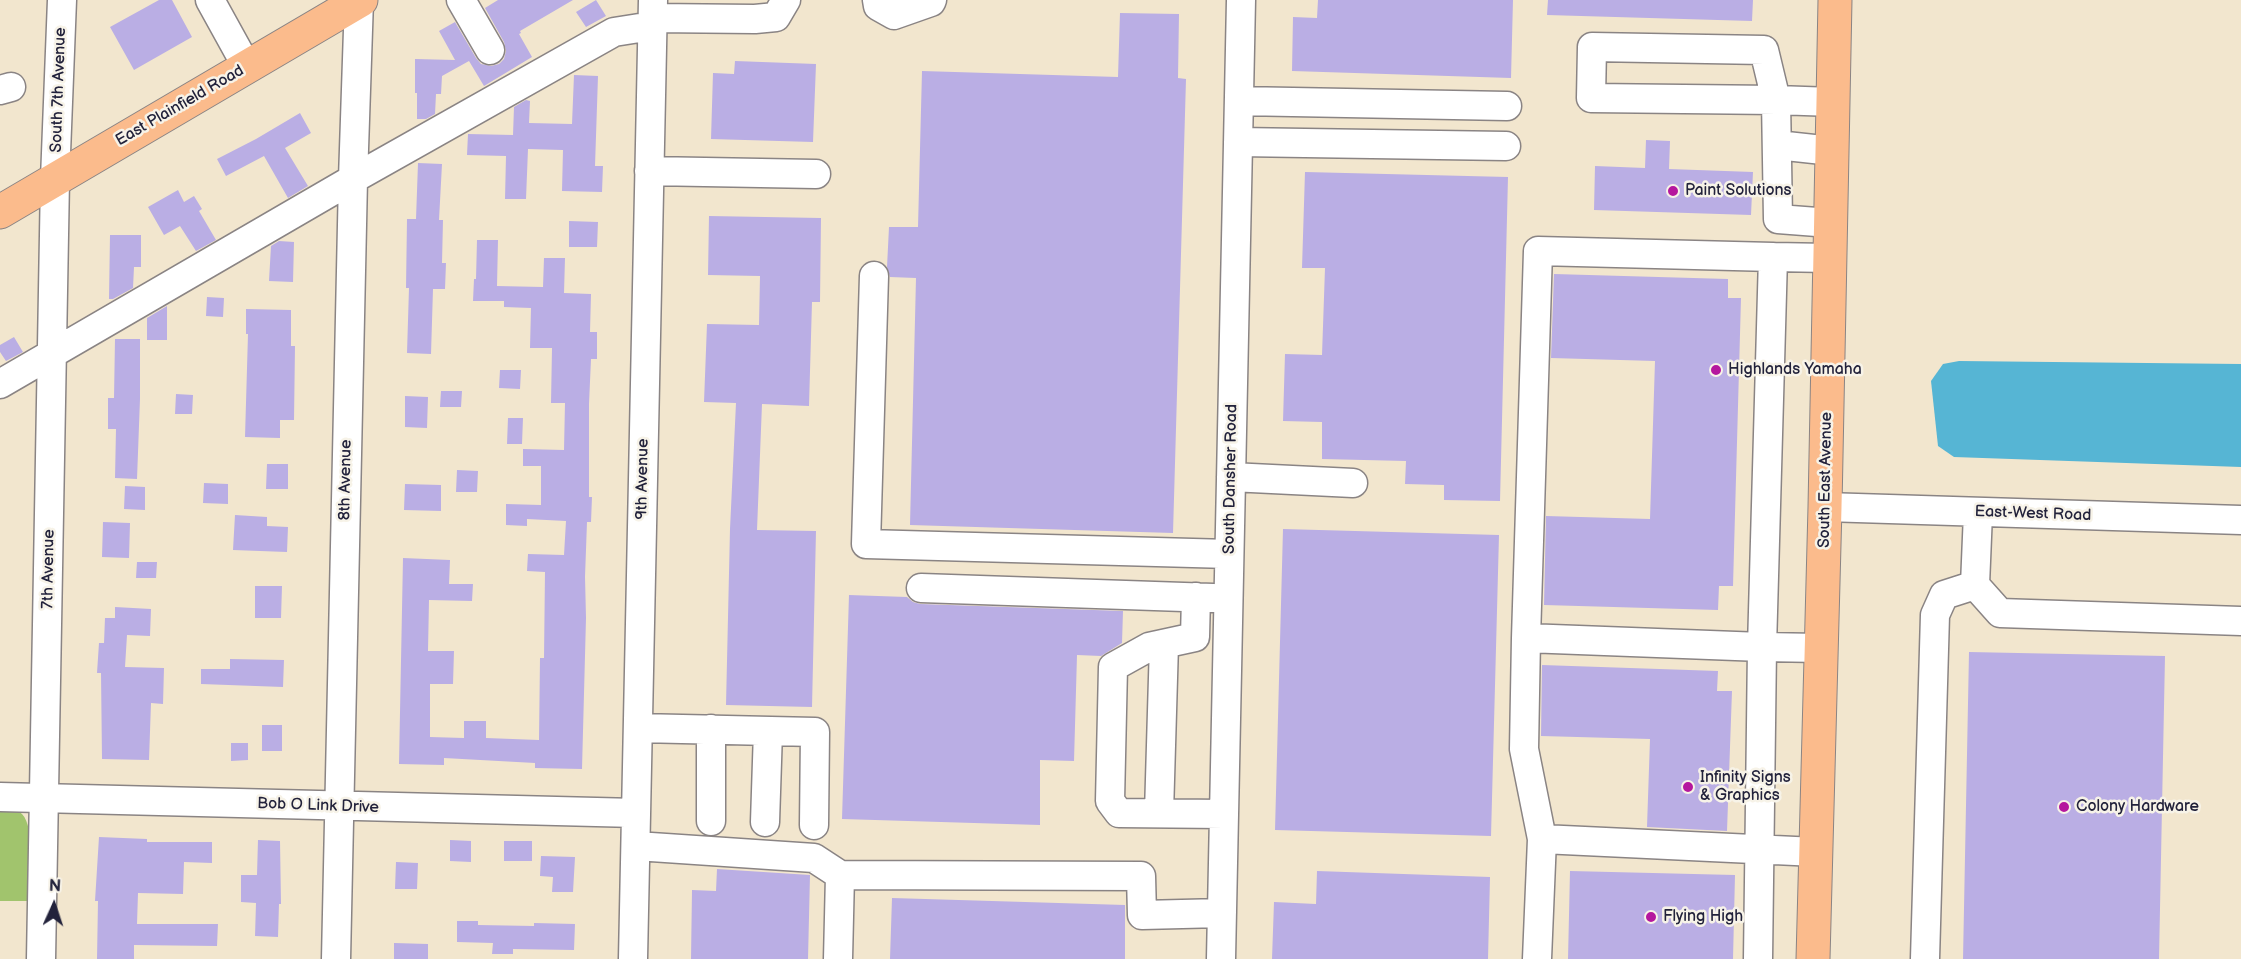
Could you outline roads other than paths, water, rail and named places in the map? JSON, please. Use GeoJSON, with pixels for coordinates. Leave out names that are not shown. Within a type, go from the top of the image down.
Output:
{"type":"FeatureCollection","features":[{"type":"Feature","properties":{"kind":"main road","name":"East Plainfield Road"},"geometry":{"type":"LineString","coordinates":[[0,212],[360,0]]}},
{"type":"Feature","properties":{"kind":"main road","name":"South East Avenue"},"geometry":{"type":"LineString","coordinates":[[1813,959],[1835,0]]}},
{"type":"Feature","properties":{"kind":"street","name":"South 7th Avenue"},"geometry":{"type":"LineString","coordinates":[[56,179],[62,0]]}},
{"type":"Feature","properties":{"kind":"street"},"geometry":{"type":"LineString","coordinates":[[210,0],[247,67]]}},
{"type":"Feature","properties":{"kind":"street","name":"8th Avenue"},"geometry":{"type":"LineString","coordinates":[[336,959],[353,179],[360,0]]}},
{"type":"Feature","properties":{"kind":"street"},"geometry":{"type":"LineString","coordinates":[[461,0],[490,50]]}},
{"type":"Feature","properties":{"kind":"street"},"geometry":{"type":"LineString","coordinates":[[0,384],[353,179],[614,32],[653,14],[755,20],[776,17],[786,0]]}},
{"type":"Feature","properties":{"kind":"street"},"geometry":{"type":"LineString","coordinates":[[877,0],[878,6],[894,15],[932,0]]}},
{"type":"Feature","properties":{"kind":"street","name":"South Dansher Road"},"geometry":{"type":"LineString","coordinates":[[1221,959],[1240,0]]}},
{"type":"Feature","properties":{"kind":"street","name":"9th Avenue"},"geometry":{"type":"LineString","coordinates":[[633,959],[653,14]]}},
{"type":"Feature","properties":{"kind":"street"},"geometry":{"type":"LineString","coordinates":[[1830,223],[1778,219],[1776,100],[1764,50],[1592,48],[1591,98],[1776,100],[1833,102]]}},
{"type":"Feature","properties":{"kind":"street"},"geometry":{"type":"LineString","coordinates":[[1239,101],[1507,106]]}},
{"type":"Feature","properties":{"kind":"street"},"geometry":{"type":"LineString","coordinates":[[1238,142],[1506,146]]}},
{"type":"Feature","properties":{"kind":"street"},"geometry":{"type":"LineString","coordinates":[[1777,145],[1832,151]]}},
{"type":"Feature","properties":{"kind":"street"},"geometry":{"type":"LineString","coordinates":[[649,171],[816,174]]}},
{"type":"Feature","properties":{"kind":"street","name":"7th Avenue"},"geometry":{"type":"LineString","coordinates":[[41,959],[56,179]]}},
{"type":"Feature","properties":{"kind":"street"},"geometry":{"type":"LineString","coordinates":[[1537,959],[1542,839],[1524,749],[1538,251],[1829,258]]}},
{"type":"Feature","properties":{"kind":"street"},"geometry":{"type":"LineString","coordinates":[[1758,959],[1762,647],[1773,257]]}},
{"type":"Feature","properties":{"kind":"street"},"geometry":{"type":"LineString","coordinates":[[874,276],[866,544],[1229,554]]}},
{"type":"Feature","properties":{"kind":"street"},"geometry":{"type":"LineString","coordinates":[[1231,477],[1353,483]]}},
{"type":"Feature","properties":{"kind":"street","name":"East-West Road"},"geometry":{"type":"LineString","coordinates":[[1825,507],[2241,520]]}},
{"type":"Feature","properties":{"kind":"street"},"geometry":{"type":"LineString","coordinates":[[1978,513],[1975,585],[2000,613],[2241,621]]}},
{"type":"Feature","properties":{"kind":"street"},"geometry":{"type":"LineString","coordinates":[[1925,959],[1935,615],[1944,595],[1975,585]]}},
{"type":"Feature","properties":{"kind":"street"},"geometry":{"type":"LineString","coordinates":[[921,588],[1228,598]]}},
{"type":"Feature","properties":{"kind":"street"},"geometry":{"type":"LineString","coordinates":[[1196,597],[1195,637],[1149,647],[1113,667],[1110,801],[1119,813],[1224,814]]}},
{"type":"Feature","properties":{"kind":"street"},"geometry":{"type":"LineString","coordinates":[[1526,638],[1821,648]]}},
{"type":"Feature","properties":{"kind":"street"},"geometry":{"type":"LineString","coordinates":[[1159,813],[1164,644]]}},
{"type":"Feature","properties":{"kind":"street"},"geometry":{"type":"LineString","coordinates":[[638,728],[815,732],[814,825]]}},
{"type":"Feature","properties":{"kind":"street"},"geometry":{"type":"LineString","coordinates":[[711,729],[711,821]]}},
{"type":"Feature","properties":{"kind":"street"},"geometry":{"type":"LineString","coordinates":[[765,822],[768,730]]}},
{"type":"Feature","properties":{"kind":"street","name":"Bob O Link Drive"},"geometry":{"type":"LineString","coordinates":[[0,797],[636,813]]}},
{"type":"Feature","properties":{"kind":"street"},"geometry":{"type":"LineString","coordinates":[[1542,839],[1816,852]]}},
{"type":"Feature","properties":{"kind":"street"},"geometry":{"type":"LineString","coordinates":[[636,846],[814,858],[840,875],[1141,876],[1142,915],[1222,913]]}},
{"type":"Feature","properties":{"kind":"street"},"geometry":{"type":"LineString","coordinates":[[838,959],[840,875]]}},
{"type":"Feature","properties":{"kind":"water"},"geometry":{"type":"Polygon","coordinates":[[[1959,361],[2241,364],[2241,467],[1954,457],[1938,446],[1931,381],[1943,364],[1959,361]]]}},
{"type":"Feature","properties":{"kind":"place","name":"Paint Solutions"},"geometry":{"type":"Point","coordinates":[1673,191]}},
{"type":"Feature","properties":{"kind":"place","name":"Highlands Yamaha"},"geometry":{"type":"Point","coordinates":[1716,370]}},
{"type":"Feature","properties":{"kind":"place","name":"Infinity Signs & Graphics"},"geometry":{"type":"Point","coordinates":[1688,787]}},
{"type":"Feature","properties":{"kind":"place","name":"Colony Hardware"},"geometry":{"type":"Point","coordinates":[2064,807]}},
{"type":"Feature","properties":{"kind":"place","name":"Flying High"},"geometry":{"type":"Point","coordinates":[1651,917]}}]}
